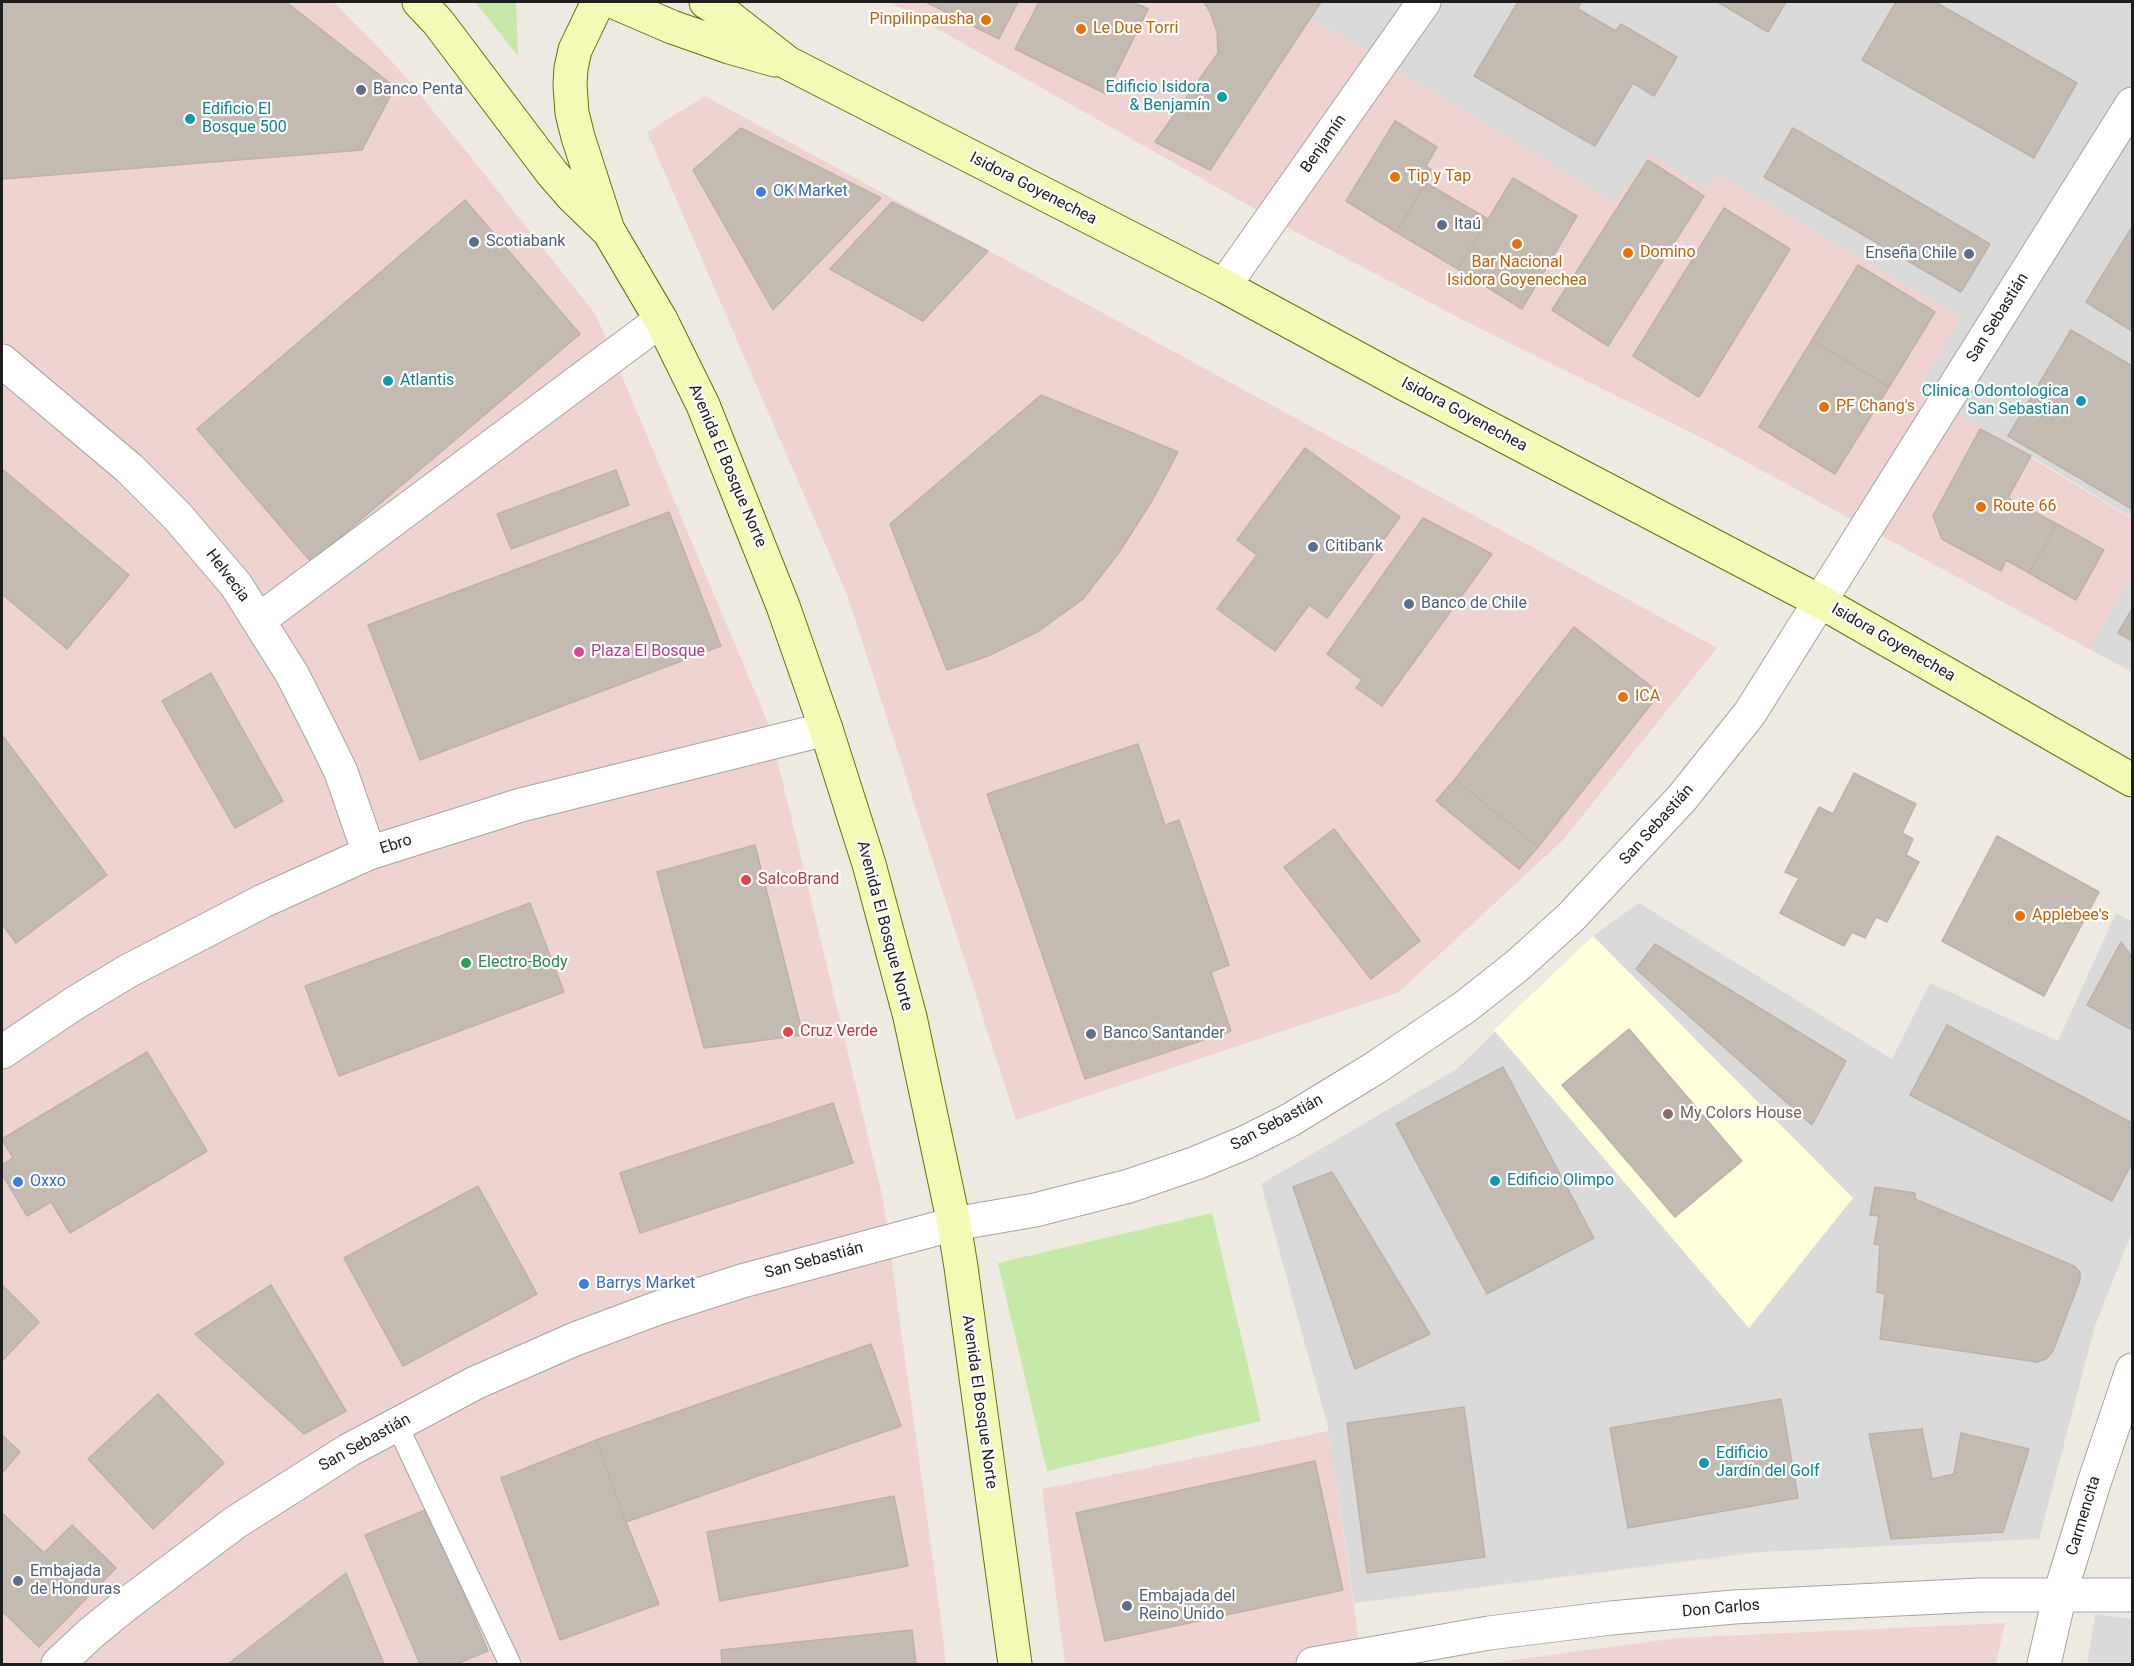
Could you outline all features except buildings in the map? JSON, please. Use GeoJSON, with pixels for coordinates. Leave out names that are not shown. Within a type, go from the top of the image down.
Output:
{"type":"FeatureCollection","features":[{"type":"Feature","properties":{"kind":"main road","name":"Avenida El Bosque Norte"},"geometry":{"type":"LineString","coordinates":[[419,2],[438,22],[552,173],[572,196],[608,230]]}},
{"type":"Feature","properties":{"kind":"main road","name":"Avenida El Bosque Norte"},"geometry":{"type":"LineString","coordinates":[[598,2],[575,50],[570,86],[572,113],[578,137],[608,230],[661,320],[703,405],[783,606],[826,729],[868,864],[910,1017],[954,1224],[1015,1665]]}},
{"type":"Feature","properties":{"kind":"main road","name":"Isidora Goyenechea"},"geometry":{"type":"LineString","coordinates":[[614,2],[682,31],[788,63]]}},
{"type":"Feature","properties":{"kind":"main road","name":"Isidora Goyenechea"},"geometry":{"type":"LineString","coordinates":[[706,2],[729,16],[788,63],[1224,286],[1821,602],[2133,780]]}},
{"type":"Feature","properties":{"kind":"street","name":"Benjamín"},"geometry":{"type":"LineString","coordinates":[[1224,286],[1424,2]]}},
{"type":"Feature","properties":{"kind":"street","name":"San Sebastián"},"geometry":{"type":"LineString","coordinates":[[58,1665],[90,1634],[128,1603],[236,1522],[349,1450],[475,1383],[575,1339],[658,1308],[742,1281],[954,1224],[1035,1209],[1129,1186],[1196,1163],[1290,1120],[1375,1068],[1465,1006],[1518,965],[1571,917],[1682,798],[1750,713],[2133,104]]}},
{"type":"Feature","properties":{"kind":"street"},"geometry":{"type":"LineString","coordinates":[[259,620],[661,320]]}},
{"type":"Feature","properties":{"kind":"street","name":"Helvecia"},"geometry":{"type":"LineString","coordinates":[[2,361],[129,468],[178,517],[236,585],[292,674],[341,772],[369,853]]}},
{"type":"Feature","properties":{"kind":"street","name":"Ebro"},"geometry":{"type":"LineString","coordinates":[[2,1052],[75,1003],[138,966],[263,901],[369,853],[521,805],[826,729]]}},
{"type":"Feature","properties":{"kind":"street","name":"Carmencita"},"geometry":{"type":"LineString","coordinates":[[2044,1665],[2061,1594],[2094,1483],[2133,1370]]}},
{"type":"Feature","properties":{"kind":"street","name":"Don Carlos"},"geometry":{"type":"LineString","coordinates":[[1313,1665],[1489,1633],[1678,1612],[1857,1599],[1980,1595],[2133,1595]]}},
{"type":"Feature","properties":{"kind":"lane"},"geometry":{"type":"LineString","coordinates":[[397,1425],[510,1665]]}},
{"type":"Feature","properties":{"kind":"shaded area"},"geometry":{"type":"Polygon","coordinates":[[[2,2],[334,2],[400,70],[596,315],[769,725],[883,1199],[946,1664],[2,1664],[2,2]]]}},
{"type":"Feature","properties":{"kind":"shaded area"},"geometry":{"type":"Polygon","coordinates":[[[890,2],[1277,2],[1337,33],[1614,203],[1651,154],[1706,189],[1719,175],[1961,318],[1918,389],[2132,519],[2132,575],[2089,649],[1706,440],[1465,321],[1294,231],[890,2]]]}},
{"type":"Feature","properties":{"kind":"shaded area"},"geometry":{"type":"Polygon","coordinates":[[[1277,2],[2132,2],[2132,518],[2031,456],[1980,429],[1918,389],[1961,318],[1719,175],[1707,189],[1614,203],[1337,33],[1277,2]]]}},
{"type":"Feature","properties":{"kind":"shaded area"},"geometry":{"type":"Polygon","coordinates":[[[705,96],[1717,648],[1563,840],[1399,992],[1016,1120],[848,597],[647,132],[705,96]]]}},
{"type":"Feature","properties":{"kind":"shaded area"},"geometry":{"type":"Polygon","coordinates":[[[2132,575],[2132,672],[2089,649],[2132,575]]]}},
{"type":"Feature","properties":{"kind":"shaded area"},"geometry":{"type":"Polygon","coordinates":[[[1639,903],[1892,1059],[1930,983],[2058,1041],[2116,913],[2132,922],[2132,1232],[2095,1326],[2039,1539],[1760,1552],[1354,1603],[1329,1431],[1261,1184],[1457,1069],[1593,936],[1639,903]]]}},
{"type":"Feature","properties":{"kind":"shaded area","name":"My Colors House"},"geometry":{"type":"Polygon","coordinates":[[[1593,936],[1853,1198],[1749,1328],[1494,1030],[1593,936]]]}},
{"type":"Feature","properties":{"kind":"shaded area"},"geometry":{"type":"Polygon","coordinates":[[[1329,1431],[1362,1664],[1065,1664],[1042,1489],[1329,1431]]]}},
{"type":"Feature","properties":{"kind":"shaded area"},"geometry":{"type":"Polygon","coordinates":[[[2095,1614],[2132,1619],[2132,1664],[2087,1664],[2095,1614]]]}},
{"type":"Feature","properties":{"kind":"shaded area"},"geometry":{"type":"Polygon","coordinates":[[[2005,1623],[1996,1664],[1484,1664],[1678,1638],[2005,1623]]]}},
{"type":"Feature","properties":{"kind":"green space"},"geometry":{"type":"Polygon","coordinates":[[[475,2],[516,2],[518,56],[475,2]]]}},
{"type":"Feature","properties":{"kind":"green space"},"geometry":{"type":"Polygon","coordinates":[[[1212,1213],[1261,1421],[1047,1471],[998,1263],[1212,1213]]]}},
{"type":"Feature","properties":{"kind":"place","name":"Pinpilinpausha"},"geometry":{"type":"Point","coordinates":[986,20]}},
{"type":"Feature","properties":{"kind":"place","name":"Le Due Torri"},"geometry":{"type":"Point","coordinates":[1081,29]}},
{"type":"Feature","properties":{"kind":"place","name":"Banco Penta"},"geometry":{"type":"Point","coordinates":[361,90]}},
{"type":"Feature","properties":{"kind":"place","name":"Edificio Isidora & Benjamín"},"geometry":{"type":"Point","coordinates":[1222,97]}},
{"type":"Feature","properties":{"kind":"place","name":"Edificio El Bosque 500"},"geometry":{"type":"Point","coordinates":[190,119]}},
{"type":"Feature","properties":{"kind":"place","name":"Tip y Tap"},"geometry":{"type":"Point","coordinates":[1395,177]}},
{"type":"Feature","properties":{"kind":"place","name":"OK Market"},"geometry":{"type":"Point","coordinates":[761,192]}},
{"type":"Feature","properties":{"kind":"place","name":"Itaú"},"geometry":{"type":"Point","coordinates":[1442,225]}},
{"type":"Feature","properties":{"kind":"place","name":"Scotiabank"},"geometry":{"type":"Point","coordinates":[474,242]}},
{"type":"Feature","properties":{"kind":"place","name":"Bar Nacional Isidora Goyenechea"},"geometry":{"type":"Point","coordinates":[1517,244]}},
{"type":"Feature","properties":{"kind":"place","name":"Domino"},"geometry":{"type":"Point","coordinates":[1628,253]}},
{"type":"Feature","properties":{"kind":"place","name":"Enseña Chile"},"geometry":{"type":"Point","coordinates":[1969,254]}},
{"type":"Feature","properties":{"kind":"place","name":"Atlantis"},"geometry":{"type":"Point","coordinates":[388,381]}},
{"type":"Feature","properties":{"kind":"place","name":"Clinica Odontologica San Sebastian"},"geometry":{"type":"Point","coordinates":[2081,401]}},
{"type":"Feature","properties":{"kind":"place","name":"PF Chang's"},"geometry":{"type":"Point","coordinates":[1824,407]}},
{"type":"Feature","properties":{"kind":"place","name":"Route 66"},"geometry":{"type":"Point","coordinates":[1981,507]}},
{"type":"Feature","properties":{"kind":"place","name":"Citibank"},"geometry":{"type":"Point","coordinates":[1313,547]}},
{"type":"Feature","properties":{"kind":"place","name":"Banco de Chile"},"geometry":{"type":"Point","coordinates":[1409,604]}},
{"type":"Feature","properties":{"kind":"place","name":"Plaza El Bosque"},"geometry":{"type":"Point","coordinates":[579,652]}},
{"type":"Feature","properties":{"kind":"place","name":"ICA"},"geometry":{"type":"Point","coordinates":[1623,697]}},
{"type":"Feature","properties":{"kind":"place","name":"SalcoBrand"},"geometry":{"type":"Point","coordinates":[746,880]}},
{"type":"Feature","properties":{"kind":"place","name":"Applebee's"},"geometry":{"type":"Point","coordinates":[2020,916]}},
{"type":"Feature","properties":{"kind":"place","name":"Electro-Body"},"geometry":{"type":"Point","coordinates":[466,963]}},
{"type":"Feature","properties":{"kind":"place","name":"Cruz Verde"},"geometry":{"type":"Point","coordinates":[788,1032]}},
{"type":"Feature","properties":{"kind":"place","name":"Banco Santander"},"geometry":{"type":"Point","coordinates":[1091,1034]}},
{"type":"Feature","properties":{"kind":"place","name":"My Colors House"},"geometry":{"type":"Point","coordinates":[1668,1114]}},
{"type":"Feature","properties":{"kind":"place","name":"Edificio Olimpo"},"geometry":{"type":"Point","coordinates":[1495,1181]}},
{"type":"Feature","properties":{"kind":"place","name":"Oxxo"},"geometry":{"type":"Point","coordinates":[18,1182]}},
{"type":"Feature","properties":{"kind":"place","name":"Barrys Market"},"geometry":{"type":"Point","coordinates":[584,1284]}},
{"type":"Feature","properties":{"kind":"place","name":"Edificio Jardín del Golf"},"geometry":{"type":"Point","coordinates":[1704,1463]}},
{"type":"Feature","properties":{"kind":"place","name":"Embajada de Honduras"},"geometry":{"type":"Point","coordinates":[18,1581]}},
{"type":"Feature","properties":{"kind":"place","name":"Embajada del Reino Unido"},"geometry":{"type":"Point","coordinates":[1127,1606]}}]}
